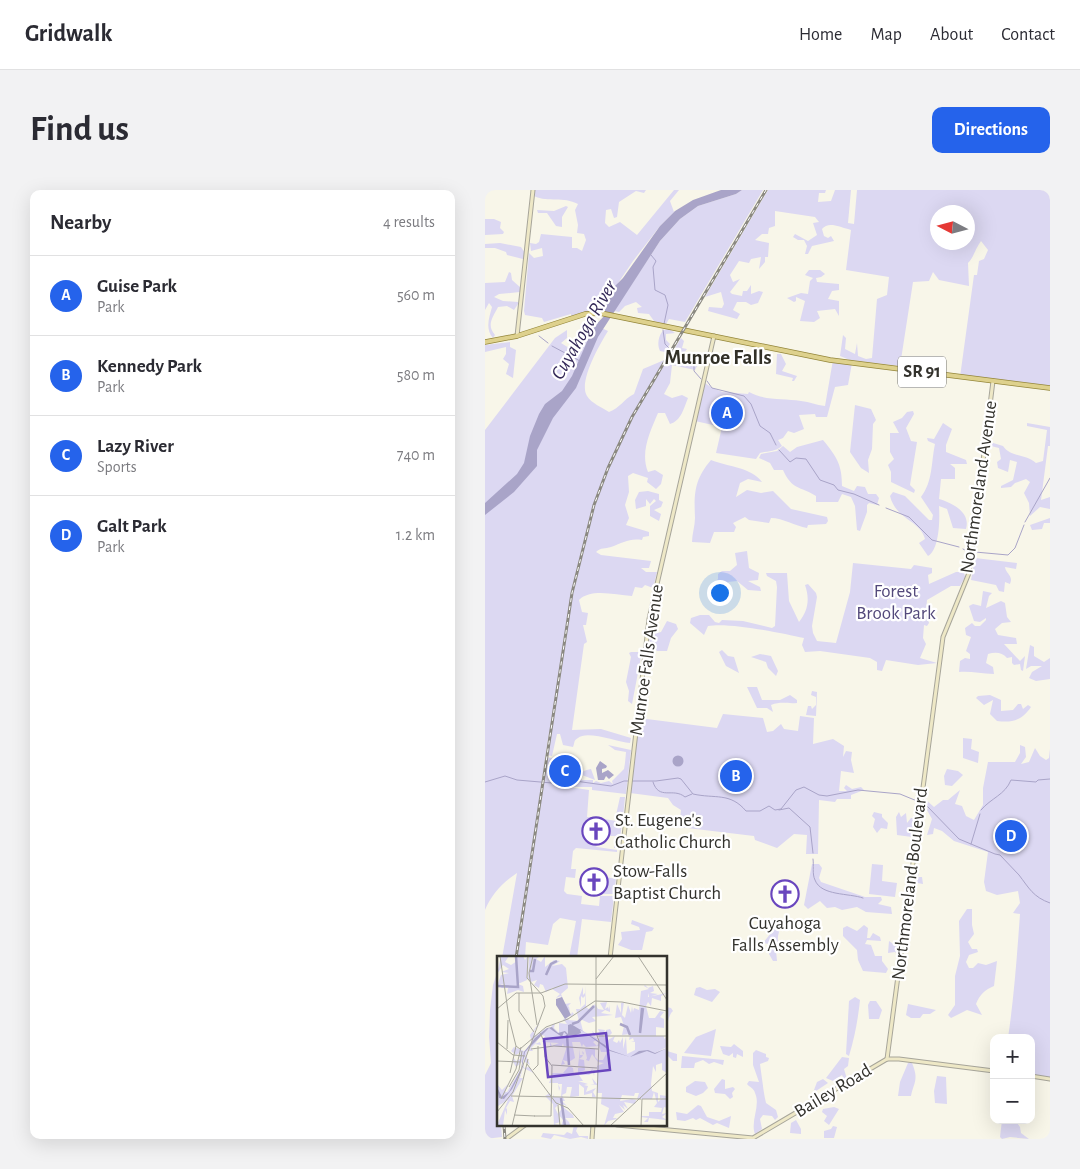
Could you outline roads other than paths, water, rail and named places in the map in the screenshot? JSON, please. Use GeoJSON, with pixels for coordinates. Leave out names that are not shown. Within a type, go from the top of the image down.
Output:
{"type":"FeatureCollection","features":[{"type":"Feature","properties":{"kind":"main road","name":"SR 91"},"geometry":{"type":"LineString","coordinates":[[485,342],[517,336],[585,314],[601,313],[830,360],[1050,388]]}},
{"type":"Feature","properties":{"kind":"street"},"geometry":{"type":"LineString","coordinates":[[517,336],[533,190]]}},
{"type":"Feature","properties":{"kind":"street","name":"Munroe Falls Avenue"},"geometry":{"type":"LineString","coordinates":[[610,956],[649,619],[714,336]]}},
{"type":"Feature","properties":{"kind":"street","name":"Northmoreland Avenue"},"geometry":{"type":"LineString","coordinates":[[933,708],[943,637],[969,573],[993,381]]}},
{"type":"Feature","properties":{"kind":"street","name":"Northmoreland Boulevard"},"geometry":{"type":"LineString","coordinates":[[887,1059],[933,708]]}},
{"type":"Feature","properties":{"kind":"street","name":"Bailey Road"},"geometry":{"type":"LineString","coordinates":[[627,1126],[753,1139],[887,1059],[990,1070]]}},
{"type":"Feature","properties":{"kind":"street"},"geometry":{"type":"LineString","coordinates":[[1035,1076],[1050,1078]]}},
{"type":"Feature","properties":{"kind":"street"},"geometry":{"type":"LineString","coordinates":[[506,1139],[524,1126]]}},
{"type":"Feature","properties":{"kind":"street"},"geometry":{"type":"LineString","coordinates":[[592,1139],[593,1126]]}},
{"type":"Feature","properties":{"kind":"waterway"},"geometry":{"type":"LineString","coordinates":[[651,255],[656,261],[653,267],[655,290],[665,295],[668,305],[664,324]]}},
{"type":"Feature","properties":{"kind":"waterway"},"geometry":{"type":"LineString","coordinates":[[663,330],[665,344],[674,353],[677,360],[694,366],[694,371],[701,379]]}},
{"type":"Feature","properties":{"kind":"waterway"},"geometry":{"type":"LineString","coordinates":[[539,336],[548,343]]}},
{"type":"Feature","properties":{"kind":"waterway","name":"Cuyahoga River"},"geometry":{"type":"LineString","coordinates":[[552,346],[580,361]]}},
{"type":"Feature","properties":{"kind":"waterway"},"geometry":{"type":"LineString","coordinates":[[707,381],[712,388],[744,396],[751,404],[760,426],[770,433],[776,445]]}},
{"type":"Feature","properties":{"kind":"waterway"},"geometry":{"type":"LineString","coordinates":[[779,450],[790,462],[796,458],[806,459],[820,480],[834,485],[838,490],[854,494],[879,505]]}},
{"type":"Feature","properties":{"kind":"waterway"},"geometry":{"type":"LineString","coordinates":[[1025,522],[1050,478]]}},
{"type":"Feature","properties":{"kind":"waterway"},"geometry":{"type":"LineString","coordinates":[[886,508],[909,517],[932,540],[959,547]]}},
{"type":"Feature","properties":{"kind":"waterway"},"geometry":{"type":"LineString","coordinates":[[975,552],[1008,555],[1015,548],[1024,525]]}},
{"type":"Feature","properties":{"kind":"waterway"},"geometry":{"type":"LineString","coordinates":[[963,549],[969,552]]}},
{"type":"Feature","properties":{"kind":"waterway"},"geometry":{"type":"LineString","coordinates":[[485,782],[505,776],[517,780],[552,783],[568,780],[611,786],[624,781],[656,781],[678,778],[681,779],[693,794],[722,797],[734,801],[746,811],[760,811],[769,806],[775,810],[781,809],[796,790],[804,787],[819,795],[827,796],[858,790],[900,794],[917,801]]}},
{"type":"Feature","properties":{"kind":"waterway"},"geometry":{"type":"LineString","coordinates":[[981,810],[1002,793],[1011,780],[1036,782],[1038,780],[1050,779]]}},
{"type":"Feature","properties":{"kind":"waterway"},"geometry":{"type":"LineString","coordinates":[[653,782],[659,791],[676,793],[685,797],[692,794]]}},
{"type":"Feature","properties":{"kind":"waterway"},"geometry":{"type":"LineString","coordinates":[[926,805],[959,839],[1000,855],[1032,892],[1050,903]]}},
{"type":"Feature","properties":{"kind":"waterway"},"geometry":{"type":"LineString","coordinates":[[779,810],[789,808],[810,827],[813,853]]}},
{"type":"Feature","properties":{"kind":"waterway"},"geometry":{"type":"LineString","coordinates":[[971,844],[980,814]]}},
{"type":"Feature","properties":{"kind":"waterway"},"geometry":{"type":"LineString","coordinates":[[813,859],[815,880],[823,889],[863,898]]}},
{"type":"Feature","properties":{"kind":"railway"},"geometry":{"type":"LineString","coordinates":[[516,956],[572,593],[594,505],[608,468],[632,417],[766,190]]}},
{"type":"Feature","properties":{"kind":"railway"},"geometry":{"type":"LineString","coordinates":[[504,1126],[505,1139]]}},
{"type":"Feature","properties":{"kind":"place","name":"Guise Park"},"geometry":{"type":"Point","coordinates":[727,413]}},
{"type":"Feature","properties":{"kind":"place","name":"Lazy River"},"geometry":{"type":"Point","coordinates":[565,771]}},
{"type":"Feature","properties":{"kind":"place","name":"Kennedy Park"},"geometry":{"type":"Point","coordinates":[736,776]}},
{"type":"Feature","properties":{"kind":"place","name":"St. Eugene's Catholic Church"},"geometry":{"type":"Point","coordinates":[596,831]}},
{"type":"Feature","properties":{"kind":"place","name":"Galt Park"},"geometry":{"type":"Point","coordinates":[1011,836]}},
{"type":"Feature","properties":{"kind":"place","name":"Stow-Falls Baptist Church"},"geometry":{"type":"Point","coordinates":[594,882]}},
{"type":"Feature","properties":{"kind":"place","name":"Cuyahoga Falls Assembly"},"geometry":{"type":"Point","coordinates":[785,894]}},
{"type":"Feature","properties":{"kind":"district","name":"Munroe Falls"},"geometry":{"type":"Point","coordinates":[718,357]}},
{"type":"Feature","properties":{"kind":"park label","name":"Forest Brook Park"},"geometry":{"type":"Point","coordinates":[896,602]}}]}
